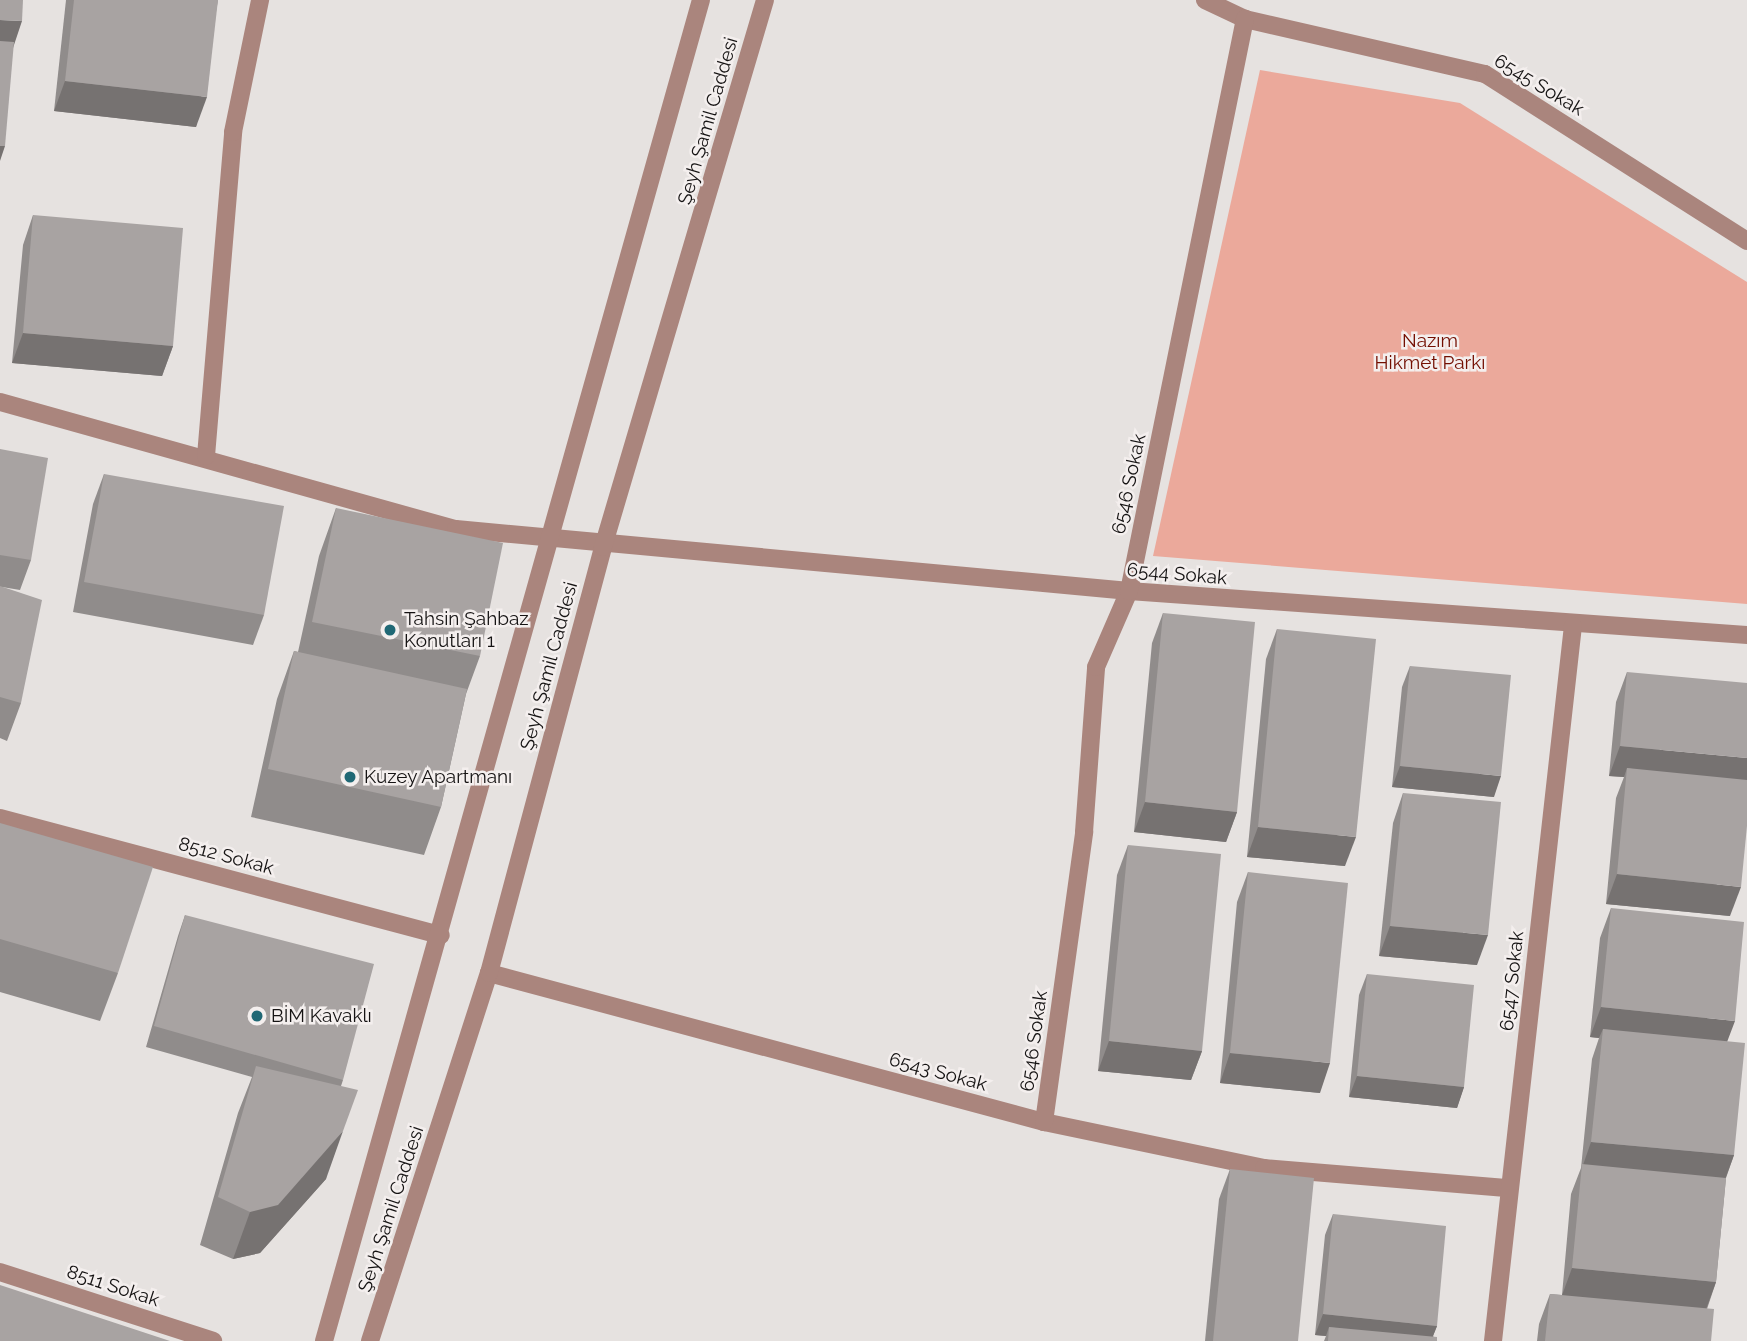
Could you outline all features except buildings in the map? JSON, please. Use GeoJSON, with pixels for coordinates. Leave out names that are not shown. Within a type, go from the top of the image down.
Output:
{"type":"FeatureCollection","features":[{"type":"Feature","properties":{"kind":"street"},"geometry":{"type":"LineString","coordinates":[[206,456],[233,132],[260,0]]}},
{"type":"Feature","properties":{"kind":"street","name":"Şeyh Şamil Caddesi"},"geometry":{"type":"LineString","coordinates":[[324,1341],[440,935],[545,541],[701,0]]}},
{"type":"Feature","properties":{"kind":"street","name":"Şeyh Şamil Caddesi"},"geometry":{"type":"LineString","coordinates":[[370,1341],[489,973],[603,547],[765,0]]}},
{"type":"Feature","properties":{"kind":"street","name":"6545 Sokak"},"geometry":{"type":"LineString","coordinates":[[1205,0],[1245,19],[1485,74],[1747,241]]}},
{"type":"Feature","properties":{"kind":"street","name":"6546 Sokak"},"geometry":{"type":"LineString","coordinates":[[1044,1122],[1084,832],[1096,667],[1129,591],[1245,19]]}},
{"type":"Feature","properties":{"kind":"street","name":"6544 Sokak"},"geometry":{"type":"LineString","coordinates":[[0,402],[206,456],[456,529],[545,541],[1573,626],[1747,635]]}},
{"type":"Feature","properties":{"kind":"street","name":"6547 Sokak"},"geometry":{"type":"LineString","coordinates":[[1493,1341],[1573,626]]}},
{"type":"Feature","properties":{"kind":"street","name":"8512 Sokak"},"geometry":{"type":"LineString","coordinates":[[0,818],[440,935]]}},
{"type":"Feature","properties":{"kind":"street","name":"6543 Sokak"},"geometry":{"type":"LineString","coordinates":[[489,973],[1044,1122],[1264,1168],[1509,1188]]}},
{"type":"Feature","properties":{"kind":"street","name":"8511 Sokak"},"geometry":{"type":"LineString","coordinates":[[0,1272],[213,1341]]}},
{"type":"Feature","properties":{"kind":"green space","name":"Nazım Hikmet Parkı"},"geometry":{"type":"Polygon","coordinates":[[[1260,70],[1460,103],[1747,282],[1747,604],[1153,556],[1260,70]]]}},
{"type":"Feature","properties":{"kind":"place","name":"Tahsin Şahbaz Konutları 1"},"geometry":{"type":"Point","coordinates":[390,630]}},
{"type":"Feature","properties":{"kind":"place","name":"Kuzey Apartmanı"},"geometry":{"type":"Point","coordinates":[350,777]}},
{"type":"Feature","properties":{"kind":"place","name":"BİM Kavaklı"},"geometry":{"type":"Point","coordinates":[257,1016]}}]}
